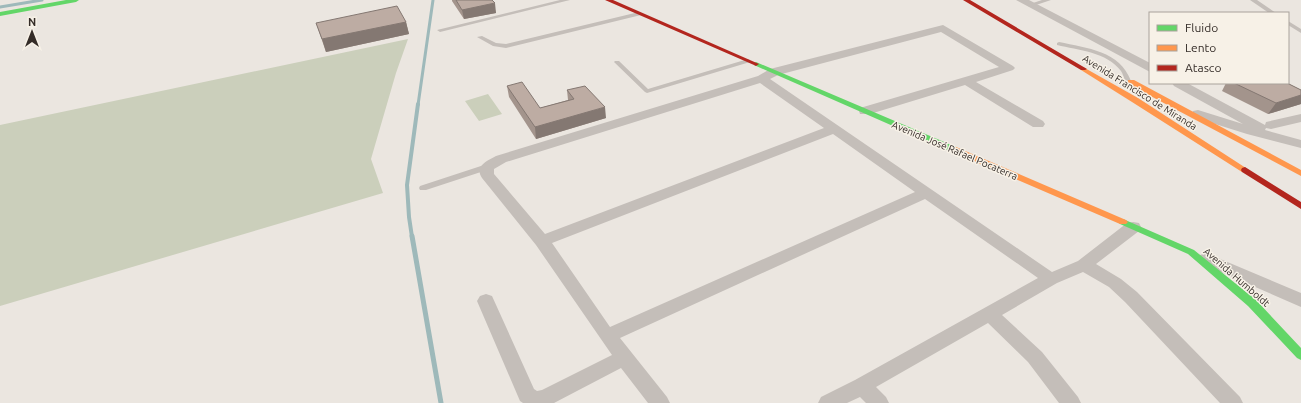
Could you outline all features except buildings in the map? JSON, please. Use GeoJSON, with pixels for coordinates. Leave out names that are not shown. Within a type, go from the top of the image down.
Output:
{"type":"FeatureCollection","features":[{"type":"Feature","properties":{"kind":"main road"},"geometry":{"type":"LineString","coordinates":[[0,14],[76,0]]}},
{"type":"Feature","properties":{"kind":"main road","name":"Avenida José Rafael Pocaterra"},"geometry":{"type":"LineString","coordinates":[[608,0],[748,61],[768,75],[865,111],[1191,252]]}},
{"type":"Feature","properties":{"kind":"main road","name":"Avenida Francisco de Miranda"},"geometry":{"type":"LineString","coordinates":[[966,0],[1135,100],[1301,206]]}},
{"type":"Feature","properties":{"kind":"main road","name":"Avenida Francisco de Miranda"},"geometry":{"type":"LineString","coordinates":[[980,0],[1095,63]]}},
{"type":"Feature","properties":{"kind":"main road","name":"Avenida Francisco de Miranda"},"geometry":{"type":"LineString","coordinates":[[1115,74],[1301,172]]}},
{"type":"Feature","properties":{"kind":"main road","name":"Avenida Humboldt"},"geometry":{"type":"LineString","coordinates":[[1191,252],[1252,303],[1301,355]]}},
{"type":"Feature","properties":{"kind":"street"},"geometry":{"type":"LineString","coordinates":[[1026,2],[1149,67]]}},
{"type":"Feature","properties":{"kind":"street"},"geometry":{"type":"LineString","coordinates":[[660,403],[607,336],[542,241],[487,176],[487,167],[501,159],[768,75],[943,28],[1009,68],[865,111]]}},
{"type":"Feature","properties":{"kind":"street"},"geometry":{"type":"LineString","coordinates":[[768,75],[834,129],[1051,279]]}},
{"type":"Feature","properties":{"kind":"street"},"geometry":{"type":"LineString","coordinates":[[967,81],[1038,124]]}},
{"type":"Feature","properties":{"kind":"street"},"geometry":{"type":"LineString","coordinates":[[1180,84],[1220,104],[1301,150]]}},
{"type":"Feature","properties":{"kind":"street"},"geometry":{"type":"LineString","coordinates":[[1154,94],[1218,121],[1301,144]]}},
{"type":"Feature","properties":{"kind":"street"},"geometry":{"type":"LineString","coordinates":[[1220,104],[1301,137]]}},
{"type":"Feature","properties":{"kind":"street"},"geometry":{"type":"LineString","coordinates":[[1271,125],[1301,118]]}},
{"type":"Feature","properties":{"kind":"street"},"geometry":{"type":"LineString","coordinates":[[542,241],[834,129]]}},
{"type":"Feature","properties":{"kind":"street"},"geometry":{"type":"LineString","coordinates":[[607,336],[927,192]]}},
{"type":"Feature","properties":{"kind":"street"},"geometry":{"type":"LineString","coordinates":[[828,403],[862,386],[1051,279],[1084,265],[1133,227]]}},
{"type":"Feature","properties":{"kind":"street","name":"Avenida José Rafael Pocaterra"},"geometry":{"type":"LineString","coordinates":[[1191,252],[1301,300]]}},
{"type":"Feature","properties":{"kind":"street"},"geometry":{"type":"LineString","coordinates":[[1084,265],[1115,284],[1132,297],[1233,403]]}},
{"type":"Feature","properties":{"kind":"street"},"geometry":{"type":"LineString","coordinates":[[486,300],[527,395],[534,400],[545,398],[624,358]]}},
{"type":"Feature","properties":{"kind":"street"},"geometry":{"type":"LineString","coordinates":[[989,313],[1035,357],[1071,403]]}},
{"type":"Feature","properties":{"kind":"street"},"geometry":{"type":"LineString","coordinates":[[862,386],[879,403]]}},
{"type":"Feature","properties":{"kind":"lane"},"geometry":{"type":"LineString","coordinates":[[440,30],[567,0]]}},
{"type":"Feature","properties":{"kind":"lane"},"geometry":{"type":"LineString","coordinates":[[1026,2],[1048,0]]}},
{"type":"Feature","properties":{"kind":"lane"},"geometry":{"type":"LineString","coordinates":[[1253,0],[1271,12]]}},
{"type":"Feature","properties":{"kind":"lane"},"geometry":{"type":"LineString","coordinates":[[480,37],[495,45],[506,46],[639,14]]}},
{"type":"Feature","properties":{"kind":"lane"},"geometry":{"type":"LineString","coordinates":[[1289,24],[1301,31]]}},
{"type":"Feature","properties":{"kind":"lane"},"geometry":{"type":"LineString","coordinates":[[1060,44],[1100,54],[1110,59],[1124,70],[1128,80]]}},
{"type":"Feature","properties":{"kind":"lane"},"geometry":{"type":"LineString","coordinates":[[617,62],[647,92],[748,61]]}},
{"type":"Feature","properties":{"kind":"lane"},"geometry":{"type":"LineString","coordinates":[[422,188],[487,167]]}},
{"type":"Feature","properties":{"kind":"green space"},"geometry":{"type":"Polygon","coordinates":[[[408,39],[396,73],[371,159],[383,193],[0,306],[0,125],[408,39]]]}},
{"type":"Feature","properties":{"kind":"green space"},"geometry":{"type":"Polygon","coordinates":[[[488,94],[502,114],[479,121],[465,101],[488,94]]]}},
{"type":"Feature","properties":{"kind":"waterway"},"geometry":{"type":"LineString","coordinates":[[0,7],[42,0]]}},
{"type":"Feature","properties":{"kind":"waterway"},"geometry":{"type":"LineString","coordinates":[[418,105],[433,0]]}},
{"type":"Feature","properties":{"kind":"waterway"},"geometry":{"type":"LineString","coordinates":[[412,237],[407,185],[418,104]]}},
{"type":"Feature","properties":{"kind":"waterway"},"geometry":{"type":"LineString","coordinates":[[412,236],[441,403]]}},
{"type":"Feature","properties":{"kind":"traffic: fast"},"geometry":{"type":"LineString","coordinates":[[0,14],[76,0]]}},
{"type":"Feature","properties":{"kind":"traffic: fast"},"geometry":{"type":"LineString","coordinates":[[756,64],[953,149]]}},
{"type":"Feature","properties":{"kind":"traffic: fast"},"geometry":{"type":"LineString","coordinates":[[1123,222],[1191,252],[1252,303],[1301,355]]}},
{"type":"Feature","properties":{"kind":"traffic: slow"},"geometry":{"type":"LineString","coordinates":[[1083,69],[1135,100],[1245,170]]}},
{"type":"Feature","properties":{"kind":"traffic: slow"},"geometry":{"type":"LineString","coordinates":[[1131,82],[1301,173]]}},
{"type":"Feature","properties":{"kind":"traffic: slow"},"geometry":{"type":"LineString","coordinates":[[953,149],[1123,222]]}},
{"type":"Feature","properties":{"kind":"traffic: jam"},"geometry":{"type":"LineString","coordinates":[[608,0],[756,64]]}},
{"type":"Feature","properties":{"kind":"traffic: jam"},"geometry":{"type":"LineString","coordinates":[[966,0],[1083,69]]}},
{"type":"Feature","properties":{"kind":"traffic: jam"},"geometry":{"type":"LineString","coordinates":[[1245,170],[1301,206]]}}]}
